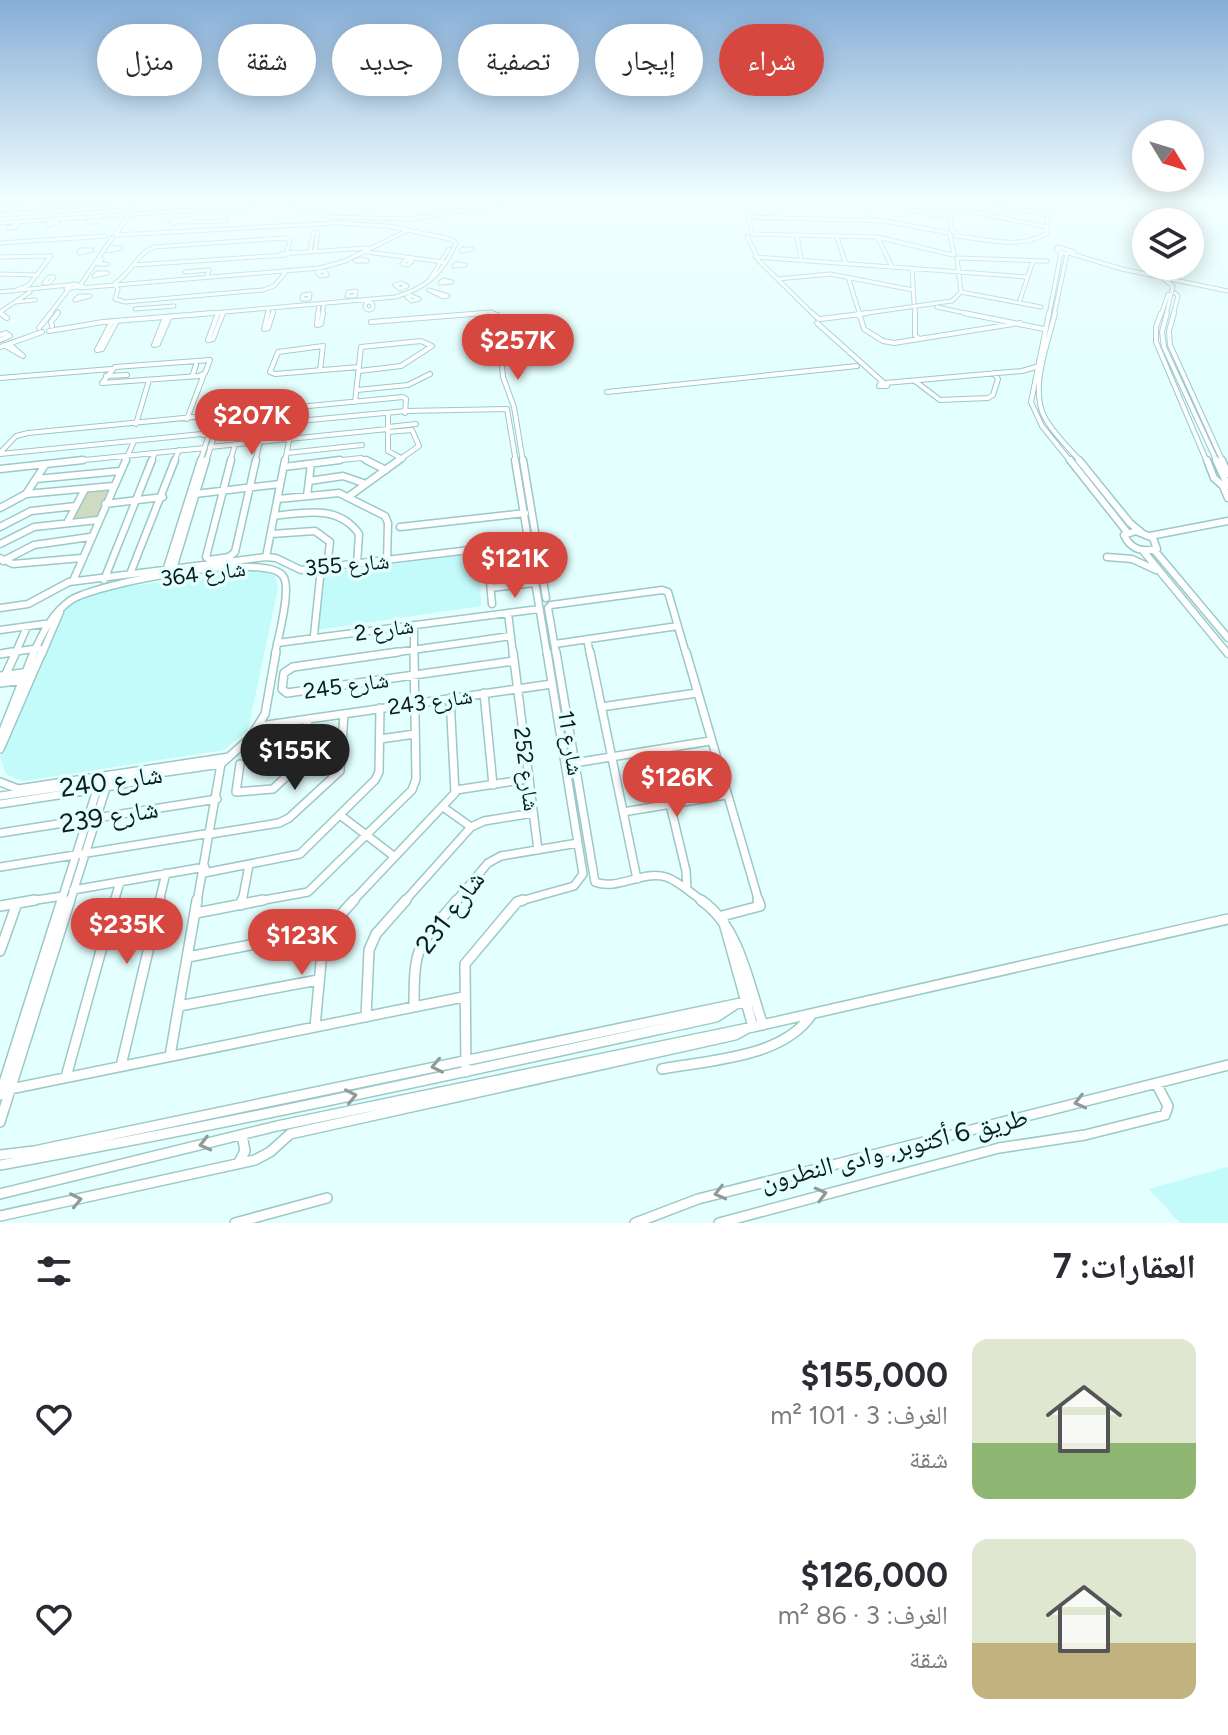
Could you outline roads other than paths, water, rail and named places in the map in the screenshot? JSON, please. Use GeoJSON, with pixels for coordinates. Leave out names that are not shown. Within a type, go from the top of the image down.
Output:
{"type":"FeatureCollection","features":[{"type":"Feature","properties":{"kind":"street"},"geometry":{"type":"LineString","coordinates":[[0,257],[35,256]]}},
{"type":"Feature","properties":{"kind":"street"},"geometry":{"type":"LineString","coordinates":[[7,318],[0,312],[29,285],[49,256]]}},
{"type":"Feature","properties":{"kind":"street"},"geometry":{"type":"LineString","coordinates":[[39,331],[95,256]]}},
{"type":"Feature","properties":{"kind":"street"},"geometry":{"type":"LineString","coordinates":[[52,328],[54,317],[80,287],[97,256]]}},
{"type":"Feature","properties":{"kind":"street"},"geometry":{"type":"LineString","coordinates":[[114,284],[127,277],[140,256]]}},
{"type":"Feature","properties":{"kind":"street"},"geometry":{"type":"LineString","coordinates":[[134,265],[228,256]]}},
{"type":"Feature","properties":{"kind":"street"},"geometry":{"type":"LineString","coordinates":[[273,272],[283,266],[286,256]]}},
{"type":"Feature","properties":{"kind":"street"},"geometry":{"type":"LineString","coordinates":[[261,273],[130,283],[118,291],[115,299],[122,302],[263,290],[275,285],[278,278],[289,271],[331,264],[350,256]]}},
{"type":"Feature","properties":{"kind":"street"},"geometry":{"type":"LineString","coordinates":[[33,290],[321,270],[356,256]]}},
{"type":"Feature","properties":{"kind":"street"},"geometry":{"type":"LineString","coordinates":[[401,256],[455,265]]}},
{"type":"Feature","properties":{"kind":"street"},"geometry":{"type":"LineString","coordinates":[[414,259],[420,256]]}},
{"type":"Feature","properties":{"kind":"street"},"geometry":{"type":"LineString","coordinates":[[425,287],[444,264],[447,256]]}},
{"type":"Feature","properties":{"kind":"street"},"geometry":{"type":"LineString","coordinates":[[52,328],[207,311],[369,302],[425,287],[434,280],[449,256]]}},
{"type":"Feature","properties":{"kind":"street"},"geometry":{"type":"LineString","coordinates":[[842,256],[843,261]]}},
{"type":"Feature","properties":{"kind":"street"},"geometry":{"type":"LineString","coordinates":[[885,256],[889,266]]}},
{"type":"Feature","properties":{"kind":"street"},"geometry":{"type":"LineString","coordinates":[[955,256],[1047,261]]}},
{"type":"Feature","properties":{"kind":"street"},"geometry":{"type":"LineString","coordinates":[[820,321],[912,309],[957,299],[961,292],[955,256]]}},
{"type":"Feature","properties":{"kind":"street"},"geometry":{"type":"LineString","coordinates":[[1068,256],[1045,328],[1031,398],[1038,414],[1127,532]]}},
{"type":"Feature","properties":{"kind":"street"},"geometry":{"type":"LineString","coordinates":[[1068,256],[1038,390],[1038,414],[1130,523],[1157,544],[1155,551]]}},
{"type":"Feature","properties":{"kind":"street"},"geometry":{"type":"LineString","coordinates":[[1080,256],[1132,270]]}},
{"type":"Feature","properties":{"kind":"street"},"geometry":{"type":"LineString","coordinates":[[755,257],[843,261],[1026,279]]}},
{"type":"Feature","properties":{"kind":"street"},"geometry":{"type":"LineString","coordinates":[[755,257],[882,383],[1022,371],[1036,367]]}},
{"type":"Feature","properties":{"kind":"street"},"geometry":{"type":"LineString","coordinates":[[95,260],[111,258]]}},
{"type":"Feature","properties":{"kind":"street"},"geometry":{"type":"LineString","coordinates":[[102,259],[98,264],[107,264]]}},
{"type":"Feature","properties":{"kind":"street"},"geometry":{"type":"LineString","coordinates":[[351,259],[357,260]]}},
{"type":"Feature","properties":{"kind":"street"},"geometry":{"type":"LineString","coordinates":[[194,266],[197,260]]}},
{"type":"Feature","properties":{"kind":"street"},"geometry":{"type":"LineString","coordinates":[[1020,302],[1032,262]]}},
{"type":"Feature","properties":{"kind":"street"},"geometry":{"type":"LineString","coordinates":[[283,266],[289,271]]}},
{"type":"Feature","properties":{"kind":"street"},"geometry":{"type":"LineString","coordinates":[[19,273],[42,268]]}},
{"type":"Feature","properties":{"kind":"street"},"geometry":{"type":"LineString","coordinates":[[912,269],[912,309],[915,335],[919,339]]}},
{"type":"Feature","properties":{"kind":"street"},"geometry":{"type":"LineString","coordinates":[[185,272],[210,270],[207,276]]}},
{"type":"Feature","properties":{"kind":"street"},"geometry":{"type":"LineString","coordinates":[[273,272],[278,278]]}},
{"type":"Feature","properties":{"kind":"street"},"geometry":{"type":"LineString","coordinates":[[0,274],[37,275]]}},
{"type":"Feature","properties":{"kind":"street"},"geometry":{"type":"LineString","coordinates":[[778,279],[821,274],[913,290]]}},
{"type":"Feature","properties":{"kind":"street"},"geometry":{"type":"LineString","coordinates":[[84,276],[95,275]]}},
{"type":"Feature","properties":{"kind":"street"},"geometry":{"type":"LineString","coordinates":[[127,277],[130,283]]}},
{"type":"Feature","properties":{"kind":"street"},"geometry":{"type":"LineString","coordinates":[[848,277],[858,315],[866,331],[885,341],[919,339],[1020,323]]}},
{"type":"Feature","properties":{"kind":"street"},"geometry":{"type":"LineString","coordinates":[[434,280],[442,281]]}},
{"type":"Feature","properties":{"kind":"street"},"geometry":{"type":"LineString","coordinates":[[1166,280],[1181,285],[1194,284]]}},
{"type":"Feature","properties":{"kind":"street"},"geometry":{"type":"LineString","coordinates":[[1175,280],[1228,291]]}},
{"type":"Feature","properties":{"kind":"street"},"geometry":{"type":"LineString","coordinates":[[1177,280],[1228,291]]}},
{"type":"Feature","properties":{"kind":"street"},"geometry":{"type":"LineString","coordinates":[[1171,283],[1174,295]]}},
{"type":"Feature","properties":{"kind":"street"},"geometry":{"type":"LineString","coordinates":[[114,284],[118,291]]}},
{"type":"Feature","properties":{"kind":"street"},"geometry":{"type":"LineString","coordinates":[[29,285],[33,290]]}},
{"type":"Feature","properties":{"kind":"street"},"geometry":{"type":"LineString","coordinates":[[1181,285],[1174,295],[1162,331],[1166,355],[1224,474]]}},
{"type":"Feature","properties":{"kind":"street"},"geometry":{"type":"LineString","coordinates":[[16,295],[44,286],[57,288]]}},
{"type":"Feature","properties":{"kind":"street"},"geometry":{"type":"LineString","coordinates":[[1227,485],[1214,478],[1159,354],[1162,306],[1180,289],[1228,291]]}},
{"type":"Feature","properties":{"kind":"street"},"geometry":{"type":"LineString","coordinates":[[3,342],[76,324],[407,292]]}},
{"type":"Feature","properties":{"kind":"street"},"geometry":{"type":"LineString","coordinates":[[961,292],[1041,307]]}},
{"type":"Feature","properties":{"kind":"street"},"geometry":{"type":"LineString","coordinates":[[0,293],[35,300]]}},
{"type":"Feature","properties":{"kind":"street"},"geometry":{"type":"LineString","coordinates":[[190,313],[196,296]]}},
{"type":"Feature","properties":{"kind":"street"},"geometry":{"type":"LineString","coordinates":[[67,299],[76,298]]}},
{"type":"Feature","properties":{"kind":"street"},"geometry":{"type":"LineString","coordinates":[[207,311],[210,304]]}},
{"type":"Feature","properties":{"kind":"street"},"geometry":{"type":"LineString","coordinates":[[320,316],[322,304]]}},
{"type":"Feature","properties":{"kind":"street"},"geometry":{"type":"LineString","coordinates":[[943,304],[948,309]]}},
{"type":"Feature","properties":{"kind":"street"},"geometry":{"type":"LineString","coordinates":[[933,305],[1045,328]]}},
{"type":"Feature","properties":{"kind":"street"},"geometry":{"type":"LineString","coordinates":[[135,309],[174,306]]}},
{"type":"Feature","properties":{"kind":"street"},"geometry":{"type":"LineString","coordinates":[[268,321],[271,308]]}},
{"type":"Feature","properties":{"kind":"street"},"geometry":{"type":"LineString","coordinates":[[149,316],[153,309]]}},
{"type":"Feature","properties":{"kind":"street"},"geometry":{"type":"LineString","coordinates":[[213,332],[220,312]]}},
{"type":"Feature","properties":{"kind":"street"},"geometry":{"type":"LineString","coordinates":[[371,322],[496,313],[503,377],[546,598]]}},
{"type":"Feature","properties":{"kind":"street"},"geometry":{"type":"LineString","coordinates":[[158,337],[168,316]]}},
{"type":"Feature","properties":{"kind":"street"},"geometry":{"type":"LineString","coordinates":[[54,317],[76,324]]}},
{"type":"Feature","properties":{"kind":"street"},"geometry":{"type":"LineString","coordinates":[[102,343],[119,320]]}},
{"type":"Feature","properties":{"kind":"street"},"geometry":{"type":"LineString","coordinates":[[1007,320],[1011,326]]}},
{"type":"Feature","properties":{"kind":"street"},"geometry":{"type":"LineString","coordinates":[[1162,331],[1204,423],[1224,474],[1228,498]]}},
{"type":"Feature","properties":{"kind":"street"},"geometry":{"type":"LineString","coordinates":[[320,370],[325,346],[279,351],[275,354],[270,372],[359,369],[398,367],[432,346],[421,341],[361,347],[359,369],[357,390],[355,402]]}},
{"type":"Feature","properties":{"kind":"street"},"geometry":{"type":"LineString","coordinates":[[3,342],[18,353]]}},
{"type":"Feature","properties":{"kind":"street"},"geometry":{"type":"LineString","coordinates":[[0,378],[209,359],[187,419]]}},
{"type":"Feature","properties":{"kind":"street"},"geometry":{"type":"LineString","coordinates":[[178,370],[182,361]]}},
{"type":"Feature","properties":{"kind":"street"},"geometry":{"type":"LineString","coordinates":[[141,373],[145,364]]}},
{"type":"Feature","properties":{"kind":"street"},"geometry":{"type":"LineString","coordinates":[[192,377],[196,365]]}},
{"type":"Feature","properties":{"kind":"street"},"geometry":{"type":"LineString","coordinates":[[607,392],[857,366]]}},
{"type":"Feature","properties":{"kind":"street"},"geometry":{"type":"LineString","coordinates":[[111,369],[103,384],[204,374]]}},
{"type":"Feature","properties":{"kind":"street"},"geometry":{"type":"LineString","coordinates":[[0,608],[28,604],[59,585],[73,581],[135,439],[151,380],[158,369]]}},
{"type":"Feature","properties":{"kind":"street"},"geometry":{"type":"LineString","coordinates":[[1022,371],[1034,378]]}},
{"type":"Feature","properties":{"kind":"street"},"geometry":{"type":"LineString","coordinates":[[915,381],[932,396],[942,400],[988,398],[993,395],[998,379],[994,373]]}},
{"type":"Feature","properties":{"kind":"street"},"geometry":{"type":"LineString","coordinates":[[357,390],[408,385],[430,374]]}},
{"type":"Feature","properties":{"kind":"street"},"geometry":{"type":"LineString","coordinates":[[106,376],[127,375]]}},
{"type":"Feature","properties":{"kind":"street"},"geometry":{"type":"LineString","coordinates":[[0,453],[19,434],[403,397],[406,399],[406,412]]}},
{"type":"Feature","properties":{"kind":"street"},"geometry":{"type":"LineString","coordinates":[[266,557],[294,409]]}},
{"type":"Feature","properties":{"kind":"street"},"geometry":{"type":"LineString","coordinates":[[214,426],[222,430],[415,411],[511,409]]}},
{"type":"Feature","properties":{"kind":"street"},"geometry":{"type":"LineString","coordinates":[[511,409],[535,583],[542,607],[664,590],[669,594],[760,906],[722,916]]}},
{"type":"Feature","properties":{"kind":"street"},"geometry":{"type":"LineString","coordinates":[[348,497],[419,446],[413,431],[415,411]]}},
{"type":"Feature","properties":{"kind":"street"},"geometry":{"type":"LineString","coordinates":[[258,425],[261,412]]}},
{"type":"Feature","properties":{"kind":"street"},"geometry":{"type":"LineString","coordinates":[[0,453],[406,412]]}},
{"type":"Feature","properties":{"kind":"street"},"geometry":{"type":"LineString","coordinates":[[388,415],[388,451],[403,459]]}},
{"type":"Feature","properties":{"kind":"street"},"geometry":{"type":"LineString","coordinates":[[169,573],[208,447],[207,434],[218,416]]}},
{"type":"Feature","properties":{"kind":"street"},"geometry":{"type":"LineString","coordinates":[[1189,421],[1204,423]]}},
{"type":"Feature","properties":{"kind":"street"},"geometry":{"type":"LineString","coordinates":[[0,469],[416,424]]}},
{"type":"Feature","properties":{"kind":"street"},"geometry":{"type":"LineString","coordinates":[[388,429],[413,431]]}},
{"type":"Feature","properties":{"kind":"street"},"geometry":{"type":"LineString","coordinates":[[361,458],[363,431]]}},
{"type":"Feature","properties":{"kind":"street"},"geometry":{"type":"LineString","coordinates":[[235,444],[206,557],[209,560],[229,557],[235,552],[260,442]]}},
{"type":"Feature","properties":{"kind":"street"},"geometry":{"type":"LineString","coordinates":[[287,453],[362,445]]}},
{"type":"Feature","properties":{"kind":"street"},"geometry":{"type":"LineString","coordinates":[[169,573],[208,447]]}},
{"type":"Feature","properties":{"kind":"street"},"geometry":{"type":"LineString","coordinates":[[130,574],[179,450]]}},
{"type":"Feature","properties":{"kind":"street"},"geometry":{"type":"LineString","coordinates":[[103,582],[155,453]]}},
{"type":"Feature","properties":{"kind":"street"},"geometry":{"type":"LineString","coordinates":[[284,467],[361,458],[386,470]]}},
{"type":"Feature","properties":{"kind":"street"},"geometry":{"type":"LineString","coordinates":[[26,494],[45,464]]}},
{"type":"Feature","properties":{"kind":"street"},"geometry":{"type":"LineString","coordinates":[[307,496],[311,464]]}},
{"type":"Feature","properties":{"kind":"street"},"geometry":{"type":"LineString","coordinates":[[36,479],[120,471]]}},
{"type":"Feature","properties":{"kind":"street"},"geometry":{"type":"LineString","coordinates":[[309,481],[343,476],[366,484]]}},
{"type":"Feature","properties":{"kind":"street"},"geometry":{"type":"LineString","coordinates":[[195,494],[280,484]]}},
{"type":"Feature","properties":{"kind":"street"},"geometry":{"type":"LineString","coordinates":[[0,508],[26,494],[113,486]]}},
{"type":"Feature","properties":{"kind":"street"},"geometry":{"type":"LineString","coordinates":[[67,523],[85,489]]}},
{"type":"Feature","properties":{"kind":"street"},"geometry":{"type":"LineString","coordinates":[[278,499],[339,493],[387,518],[387,561]]}},
{"type":"Feature","properties":{"kind":"street"},"geometry":{"type":"LineString","coordinates":[[105,504],[163,497]]}},
{"type":"Feature","properties":{"kind":"street"},"geometry":{"type":"LineString","coordinates":[[0,527],[31,511],[76,506]]}},
{"type":"Feature","properties":{"kind":"street"},"geometry":{"type":"LineString","coordinates":[[274,516],[324,511],[353,525],[359,534],[357,564]]}},
{"type":"Feature","properties":{"kind":"street"},"geometry":{"type":"LineString","coordinates":[[400,527],[525,513]]}},
{"type":"Feature","properties":{"kind":"street"},"geometry":{"type":"LineString","coordinates":[[0,544],[31,528],[98,520]]}},
{"type":"Feature","properties":{"kind":"street"},"geometry":{"type":"LineString","coordinates":[[1150,536],[1226,520]]}},
{"type":"Feature","properties":{"kind":"street"},"geometry":{"type":"LineString","coordinates":[[271,534],[315,531],[330,542],[314,635]]}},
{"type":"Feature","properties":{"kind":"street"},"geometry":{"type":"LineString","coordinates":[[1127,532],[1141,532]]}},
{"type":"Feature","properties":{"kind":"street"},"geometry":{"type":"LineString","coordinates":[[1127,532],[1124,536],[1126,542],[1144,552],[1166,576],[1228,654]]}},
{"type":"Feature","properties":{"kind":"street"},"geometry":{"type":"LineString","coordinates":[[2,560],[34,545],[90,537]]}},
{"type":"Feature","properties":{"kind":"street","name":"شارع 355"},"geometry":{"type":"LineString","coordinates":[[73,581],[103,582],[130,574],[169,573],[266,557],[298,570],[529,543]]}},
{"type":"Feature","properties":{"kind":"street"},"geometry":{"type":"LineString","coordinates":[[487,548],[492,604]]}},
{"type":"Feature","properties":{"kind":"street"},"geometry":{"type":"LineString","coordinates":[[1144,552],[1155,551]]}},
{"type":"Feature","properties":{"kind":"street"},"geometry":{"type":"LineString","coordinates":[[1155,551],[1228,638]]}},
{"type":"Feature","properties":{"kind":"street"},"geometry":{"type":"LineString","coordinates":[[1107,557],[1138,561],[1166,576]]}},
{"type":"Feature","properties":{"kind":"street"},"geometry":{"type":"LineString","coordinates":[[2,560],[17,564],[81,558]]}},
{"type":"Feature","properties":{"kind":"street"},"geometry":{"type":"LineString","coordinates":[[274,569],[283,562]]}},
{"type":"Feature","properties":{"kind":"street","name":"شارع 364"},"geometry":{"type":"LineString","coordinates":[[0,738],[52,623],[70,600],[103,582],[253,566],[274,569],[287,582],[260,726]]}},
{"type":"Feature","properties":{"kind":"street"},"geometry":{"type":"LineString","coordinates":[[491,588],[535,583]]}},
{"type":"Feature","properties":{"kind":"street","name":"شارع 2"},"geometry":{"type":"LineString","coordinates":[[277,642],[542,607]]}},
{"type":"Feature","properties":{"kind":"street","name":"شارع 2"},"geometry":{"type":"LineString","coordinates":[[277,642],[542,607]]}},
{"type":"Feature","properties":{"kind":"street","name":"شارع 11"},"geometry":{"type":"LineString","coordinates":[[542,607],[555,644],[594,879],[598,885],[605,886],[637,879]]}},
{"type":"Feature","properties":{"kind":"street","name":"شارع 11"},"geometry":{"type":"LineString","coordinates":[[463,997],[465,964],[511,906],[574,886],[583,874],[542,607]]}},
{"type":"Feature","properties":{"kind":"street","name":"شارع 252"},"geometry":{"type":"LineString","coordinates":[[508,613],[538,850]]}},
{"type":"Feature","properties":{"kind":"street"},"geometry":{"type":"LineString","coordinates":[[0,630],[52,623]]}},
{"type":"Feature","properties":{"kind":"street"},"geometry":{"type":"LineString","coordinates":[[196,913],[308,892],[414,786],[415,675],[409,625]]}},
{"type":"Feature","properties":{"kind":"street"},"geometry":{"type":"LineString","coordinates":[[555,644],[678,626]]}},
{"type":"Feature","properties":{"kind":"street"},"geometry":{"type":"LineString","coordinates":[[2,676],[27,627]]}},
{"type":"Feature","properties":{"kind":"street","name":"شارع 245"},"geometry":{"type":"LineString","coordinates":[[511,636],[290,667],[284,673],[282,689],[287,693],[514,661]]}},
{"type":"Feature","properties":{"kind":"street"},"geometry":{"type":"LineString","coordinates":[[587,639],[637,879],[660,875],[687,889],[722,916],[750,1002],[754,1027]]}},
{"type":"Feature","properties":{"kind":"street"},"geometry":{"type":"LineString","coordinates":[[0,654],[40,648]]}},
{"type":"Feature","properties":{"kind":"street"},"geometry":{"type":"LineString","coordinates":[[2,676],[28,676]]}},
{"type":"Feature","properties":{"kind":"street"},"geometry":{"type":"LineString","coordinates":[[0,683],[28,676]]}},
{"type":"Feature","properties":{"kind":"street","name":"شارع 364"},"geometry":{"type":"LineString","coordinates":[[0,749],[28,676]]}},
{"type":"Feature","properties":{"kind":"street","name":"شارع 243"},"geometry":{"type":"LineString","coordinates":[[260,726],[552,684]]}},
{"type":"Feature","properties":{"kind":"street"},"geometry":{"type":"LineString","coordinates":[[484,693],[493,785]]}},
{"type":"Feature","properties":{"kind":"street"},"geometry":{"type":"LineString","coordinates":[[601,707],[697,693]]}},
{"type":"Feature","properties":{"kind":"street"},"geometry":{"type":"LineString","coordinates":[[188,957],[324,930],[456,790],[450,698]]}},
{"type":"Feature","properties":{"kind":"street"},"geometry":{"type":"LineString","coordinates":[[0,906],[166,873],[249,865],[300,854],[378,776],[380,708]]}},
{"type":"Feature","properties":{"kind":"street"},"geometry":{"type":"LineString","coordinates":[[0,867],[283,822],[341,768],[344,714]]}},
{"type":"Feature","properties":{"kind":"street"},"geometry":{"type":"LineString","coordinates":[[240,764],[236,792],[275,788],[304,760],[308,719]]}},
{"type":"Feature","properties":{"kind":"street"},"geometry":{"type":"LineString","coordinates":[[170,1056],[224,763],[260,726]]}},
{"type":"Feature","properties":{"kind":"street"},"geometry":{"type":"LineString","coordinates":[[380,739],[415,734]]}},
{"type":"Feature","properties":{"kind":"street"},"geometry":{"type":"LineString","coordinates":[[574,763],[710,741]]}},
{"type":"Feature","properties":{"kind":"street","name":"شارع 240"},"geometry":{"type":"LineString","coordinates":[[0,796],[224,763]]}},
{"type":"Feature","properties":{"kind":"street"},"geometry":{"type":"LineString","coordinates":[[456,790],[528,779]]}},
{"type":"Feature","properties":{"kind":"street"},"geometry":{"type":"LineString","coordinates":[[0,782],[18,789],[104,782]]}},
{"type":"Feature","properties":{"kind":"street"},"geometry":{"type":"LineString","coordinates":[[0,804],[104,782]]}},
{"type":"Feature","properties":{"kind":"street"},"geometry":{"type":"LineString","coordinates":[[0,1122],[3,1091],[104,782]]}},
{"type":"Feature","properties":{"kind":"street"},"geometry":{"type":"LineString","coordinates":[[623,812],[726,795]]}},
{"type":"Feature","properties":{"kind":"street","name":"شارع 239"},"geometry":{"type":"LineString","coordinates":[[0,833],[217,799]]}},
{"type":"Feature","properties":{"kind":"street"},"geometry":{"type":"LineString","coordinates":[[670,804],[686,871],[687,889]]}},
{"type":"Feature","properties":{"kind":"street"},"geometry":{"type":"LineString","coordinates":[[443,807],[471,827]]}},
{"type":"Feature","properties":{"kind":"street"},"geometry":{"type":"LineString","coordinates":[[366,1017],[369,950],[373,939],[471,827],[484,821],[533,813]]}},
{"type":"Feature","properties":{"kind":"street"},"geometry":{"type":"LineString","coordinates":[[340,815],[395,857]]}},
{"type":"Feature","properties":{"kind":"street","name":"شارع 231"},"geometry":{"type":"LineString","coordinates":[[414,1007],[414,957],[421,943],[488,863],[501,856],[578,843]]}},
{"type":"Feature","properties":{"kind":"street"},"geometry":{"type":"LineString","coordinates":[[241,905],[249,865]]}},
{"type":"Feature","properties":{"kind":"street"},"geometry":{"type":"LineString","coordinates":[[121,1066],[166,873]]}},
{"type":"Feature","properties":{"kind":"street"},"geometry":{"type":"LineString","coordinates":[[66,1077],[120,882]]}},
{"type":"Feature","properties":{"kind":"street"},"geometry":{"type":"LineString","coordinates":[[0,951],[17,903]]}},
{"type":"Feature","properties":{"kind":"street"},"geometry":{"type":"LineString","coordinates":[[0,1194],[277,1126],[735,1035],[754,1027],[1228,919]]}},
{"type":"Feature","properties":{"kind":"street"},"geometry":{"type":"LineString","coordinates":[[315,1027],[324,930]]}},
{"type":"Feature","properties":{"kind":"street"},"geometry":{"type":"LineString","coordinates":[[179,1006],[318,980]]}},
{"type":"Feature","properties":{"kind":"street"},"geometry":{"type":"LineString","coordinates":[[3,1091],[463,997],[466,1066]]}},
{"type":"Feature","properties":{"kind":"street"},"geometry":{"type":"LineString","coordinates":[[0,1155],[34,1151],[716,1017],[733,1006],[750,1002]]}},
{"type":"Feature","properties":{"kind":"street"},"geometry":{"type":"LineString","coordinates":[[662,1069],[778,1043],[802,1030],[812,1014]]}},
{"type":"Feature","properties":{"kind":"street"},"geometry":{"type":"LineString","coordinates":[[0,1216],[238,1164],[259,1158],[290,1134],[647,1051]]}},
{"type":"Feature","properties":{"kind":"street","name":"طريق 6 أكتوبر, وادى النطرون"},"geometry":{"type":"LineString","coordinates":[[635,1223],[698,1199],[1228,1065]]}},
{"type":"Feature","properties":{"kind":"street"},"geometry":{"type":"LineString","coordinates":[[0,1165],[98,1149],[466,1066]]}},
{"type":"Feature","properties":{"kind":"street","name":"طريق 6 أكتوبر, وادى النطرون"},"geometry":{"type":"LineString","coordinates":[[719,1223],[999,1148],[1085,1135],[1165,1115],[1168,1106],[1156,1083]]}},
{"type":"Feature","properties":{"kind":"street"},"geometry":{"type":"LineString","coordinates":[[277,1126],[277,1143]]}},
{"type":"Feature","properties":{"kind":"street"},"geometry":{"type":"LineString","coordinates":[[238,1164],[245,1151],[242,1135]]}},
{"type":"Feature","properties":{"kind":"street"},"geometry":{"type":"LineString","coordinates":[[235,1223],[327,1198]]}}]}
